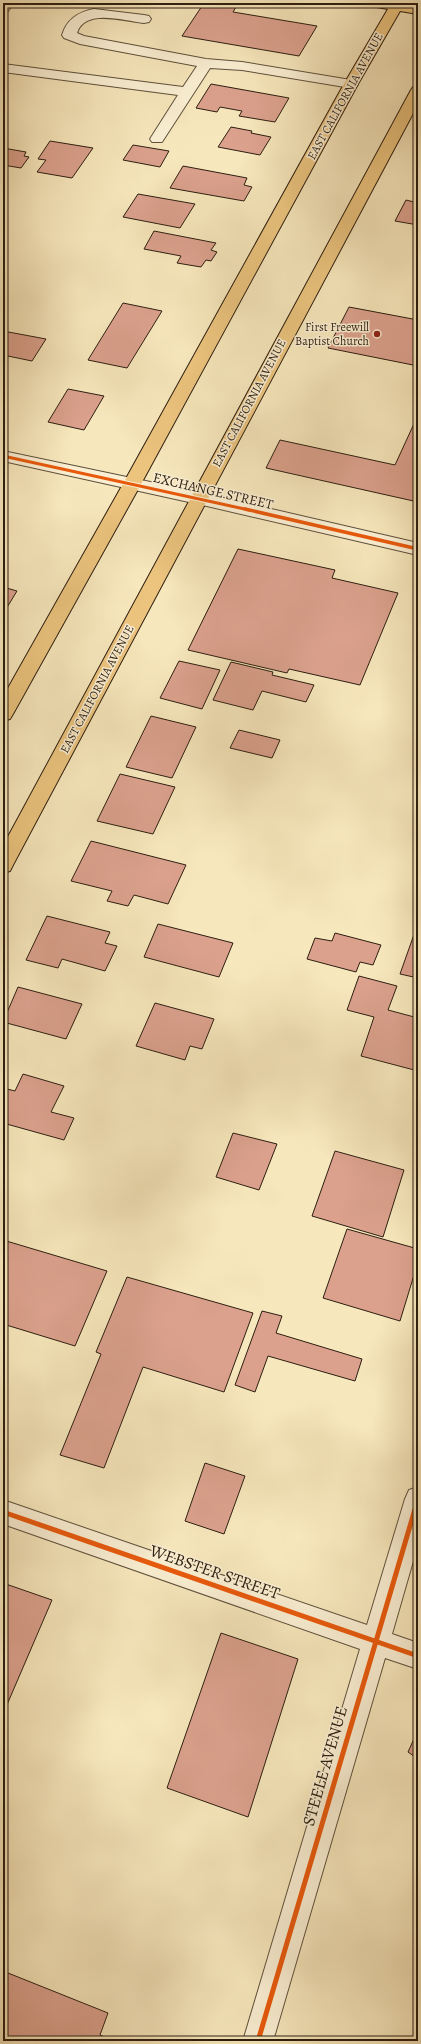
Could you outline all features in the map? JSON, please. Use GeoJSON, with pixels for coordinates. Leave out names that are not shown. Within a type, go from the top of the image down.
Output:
{"type":"FeatureCollection","features":[{"type":"Feature","properties":{"kind":"main road"},"geometry":{"type":"LineString","coordinates":[[376,3],[397,5],[418,10]]}},
{"type":"Feature","properties":{"kind":"main road","name":"EAST CALIFORNIA AVENUE"},"geometry":{"type":"LineString","coordinates":[[3,714],[132,484],[351,84],[397,5]]}},
{"type":"Feature","properties":{"kind":"main road","name":"EAST CALIFORNIA AVENUE"},"geometry":{"type":"LineString","coordinates":[[3,865],[198,498],[418,90]]}},
{"type":"Feature","properties":{"kind":"street"},"geometry":{"type":"LineString","coordinates":[[3,8],[7,3]]}},
{"type":"Feature","properties":{"kind":"street"},"geometry":{"type":"LineString","coordinates":[[144,19],[94,13],[88,14],[78,20],[69,35],[80,40],[206,63],[242,66],[351,84]]}},
{"type":"Feature","properties":{"kind":"street"},"geometry":{"type":"LineString","coordinates":[[157,139],[206,63]]}},
{"type":"Feature","properties":{"kind":"street"},"geometry":{"type":"LineString","coordinates":[[3,68],[188,92]]}},
{"type":"Feature","properties":{"kind":"street","name":"EXCHANGE STREET"},"geometry":{"type":"LineString","coordinates":[[3,456],[198,498],[418,549]]}},
{"type":"Feature","properties":{"kind":"street","name":"STEELE AVENUE"},"geometry":{"type":"LineString","coordinates":[[258,2041],[418,1499]]}},
{"type":"Feature","properties":{"kind":"street","name":"WEBSTER STREET"},"geometry":{"type":"LineString","coordinates":[[3,1512],[418,1656]]}},
{"type":"Feature","properties":{"kind":"building"},"geometry":{"type":"Polygon","coordinates":[[[204,3],[236,7],[233,12],[317,26],[299,56],[182,36],[204,3]]]}},
{"type":"Feature","properties":{"kind":"building"},"geometry":{"type":"Polygon","coordinates":[[[211,84],[289,98],[275,122],[239,116],[242,111],[220,107],[217,112],[196,108],[211,84]]]}},
{"type":"Feature","properties":{"kind":"building"},"geometry":{"type":"Polygon","coordinates":[[[231,127],[252,131],[251,133],[271,137],[260,155],[218,147],[231,127]]]}},
{"type":"Feature","properties":{"kind":"building"},"geometry":{"type":"Polygon","coordinates":[[[50,141],[93,148],[72,178],[37,172],[46,160],[38,159],[50,141]]]}},
{"type":"Feature","properties":{"kind":"building"},"geometry":{"type":"Polygon","coordinates":[[[133,145],[169,151],[160,167],[123,160],[133,145]]]}},
{"type":"Feature","properties":{"kind":"building"},"geometry":{"type":"Polygon","coordinates":[[[3,148],[26,152],[24,156],[29,157],[21,168],[3,165],[3,148]]]}},
{"type":"Feature","properties":{"kind":"building"},"geometry":{"type":"Polygon","coordinates":[[[183,166],[247,178],[244,185],[252,187],[244,201],[170,188],[183,166]]]}},
{"type":"Feature","properties":{"kind":"building"},"geometry":{"type":"Polygon","coordinates":[[[138,194],[195,204],[180,228],[123,217],[138,194]]]}},
{"type":"Feature","properties":{"kind":"building"},"geometry":{"type":"Polygon","coordinates":[[[406,200],[418,203],[418,225],[395,221],[406,200]]]}},
{"type":"Feature","properties":{"kind":"building"},"geometry":{"type":"Polygon","coordinates":[[[154,231],[216,243],[211,250],[217,252],[211,261],[206,260],[201,267],[177,263],[181,256],[144,249],[154,231]]]}},
{"type":"Feature","properties":{"kind":"building"},"geometry":{"type":"Polygon","coordinates":[[[123,303],[162,311],[127,368],[88,360],[123,303]]]}},
{"type":"Feature","properties":{"kind":"building","name":"First Freewill Baptist Church"},"geometry":{"type":"Polygon","coordinates":[[[349,307],[418,320],[418,366],[328,348],[349,307]]]}},
{"type":"Feature","properties":{"kind":"building"},"geometry":{"type":"Polygon","coordinates":[[[3,331],[46,339],[32,361],[3,355],[3,331]]]}},
{"type":"Feature","properties":{"kind":"building"},"geometry":{"type":"Polygon","coordinates":[[[68,389],[104,396],[84,430],[48,422],[68,389]]]}},
{"type":"Feature","properties":{"kind":"building"},"geometry":{"type":"Polygon","coordinates":[[[418,415],[418,502],[266,468],[280,440],[395,465],[418,415]]]}},
{"type":"Feature","properties":{"kind":"building"},"geometry":{"type":"Polygon","coordinates":[[[238,549],[335,570],[332,578],[398,593],[360,685],[289,669],[287,673],[188,650],[238,549]]]}},
{"type":"Feature","properties":{"kind":"building"},"geometry":{"type":"Polygon","coordinates":[[[3,587],[17,591],[3,614],[3,587]]]}},
{"type":"Feature","properties":{"kind":"building"},"geometry":{"type":"Polygon","coordinates":[[[179,661],[220,670],[202,709],[160,698],[179,661]]]}},
{"type":"Feature","properties":{"kind":"building"},"geometry":{"type":"Polygon","coordinates":[[[231,662],[273,672],[272,675],[314,685],[306,702],[262,691],[253,710],[213,700],[231,662]]]}},
{"type":"Feature","properties":{"kind":"building"},"geometry":{"type":"Polygon","coordinates":[[[151,716],[196,727],[172,778],[126,767],[151,716]]]}},
{"type":"Feature","properties":{"kind":"building"},"geometry":{"type":"Polygon","coordinates":[[[239,730],[280,740],[272,758],[230,748],[239,730]]]}},
{"type":"Feature","properties":{"kind":"building"},"geometry":{"type":"Polygon","coordinates":[[[120,774],[175,787],[153,834],[97,821],[120,774]]]}},
{"type":"Feature","properties":{"kind":"building"},"geometry":{"type":"Polygon","coordinates":[[[91,841],[186,865],[168,904],[134,895],[128,906],[107,901],[112,891],[71,881],[91,841]]]}},
{"type":"Feature","properties":{"kind":"building"},"geometry":{"type":"Polygon","coordinates":[[[47,916],[110,932],[105,943],[117,946],[105,971],[62,959],[58,968],[26,960],[47,916]]]}},
{"type":"Feature","properties":{"kind":"building"},"geometry":{"type":"Polygon","coordinates":[[[158,924],[233,943],[219,977],[144,957],[158,924]]]}},
{"type":"Feature","properties":{"kind":"building"},"geometry":{"type":"Polygon","coordinates":[[[418,926],[418,978],[400,974],[418,926]]]}},
{"type":"Feature","properties":{"kind":"building"},"geometry":{"type":"Polygon","coordinates":[[[335,933],[381,945],[373,965],[360,962],[356,972],[307,959],[315,938],[332,941],[335,933]]]}},
{"type":"Feature","properties":{"kind":"building"},"geometry":{"type":"Polygon","coordinates":[[[359,976],[397,986],[388,1010],[418,1018],[418,1071],[361,1056],[374,1017],[347,1010],[359,976]]]}},
{"type":"Feature","properties":{"kind":"building"},"geometry":{"type":"Polygon","coordinates":[[[18,987],[82,1004],[66,1039],[3,1022],[18,987]]]}},
{"type":"Feature","properties":{"kind":"building"},"geometry":{"type":"Polygon","coordinates":[[[155,1003],[214,1019],[202,1049],[190,1046],[185,1060],[136,1046],[155,1003]]]}},
{"type":"Feature","properties":{"kind":"building"},"geometry":{"type":"Polygon","coordinates":[[[23,1074],[64,1086],[51,1112],[74,1118],[64,1140],[3,1123],[3,1088],[15,1091],[23,1074]]]}},
{"type":"Feature","properties":{"kind":"building"},"geometry":{"type":"Polygon","coordinates":[[[233,1133],[277,1144],[259,1190],[216,1177],[233,1133]]]}},
{"type":"Feature","properties":{"kind":"building"},"geometry":{"type":"Polygon","coordinates":[[[335,1151],[404,1170],[383,1237],[312,1216],[335,1151]]]}},
{"type":"Feature","properties":{"kind":"building"},"geometry":{"type":"Polygon","coordinates":[[[347,1229],[418,1249],[418,1262],[400,1321],[323,1298],[347,1229]]]}},
{"type":"Feature","properties":{"kind":"building"},"geometry":{"type":"Polygon","coordinates":[[[3,1240],[107,1271],[75,1346],[3,1324],[3,1240]]]}},
{"type":"Feature","properties":{"kind":"building"},"geometry":{"type":"Polygon","coordinates":[[[127,1277],[253,1313],[224,1392],[143,1367],[104,1468],[60,1455],[101,1354],[96,1352],[127,1277]]]}},
{"type":"Feature","properties":{"kind":"building"},"geometry":{"type":"Polygon","coordinates":[[[262,1311],[282,1316],[276,1333],[362,1359],[355,1381],[268,1356],[255,1392],[235,1385],[262,1311]]]}},
{"type":"Feature","properties":{"kind":"building"},"geometry":{"type":"Polygon","coordinates":[[[205,1463],[245,1476],[224,1534],[185,1521],[205,1463]]]}},
{"type":"Feature","properties":{"kind":"building"},"geometry":{"type":"Polygon","coordinates":[[[3,1583],[52,1600],[3,1714],[3,1583]]]}},
{"type":"Feature","properties":{"kind":"building"},"geometry":{"type":"Polygon","coordinates":[[[221,1633],[298,1659],[248,1817],[167,1788],[221,1633]]]}},
{"type":"Feature","properties":{"kind":"building"},"geometry":{"type":"Polygon","coordinates":[[[418,1730],[418,1759],[408,1752],[418,1730]]]}},
{"type":"Feature","properties":{"kind":"building"},"geometry":{"type":"Polygon","coordinates":[[[3,1971],[108,2013],[100,2035],[113,2041],[3,2041],[3,1971]]]}},
{"type":"Feature","properties":{"kind":"cycle path"},"geometry":{"type":"LineString","coordinates":[[3,456],[198,498],[418,549]]}},
{"type":"Feature","properties":{"kind":"cycle path"},"geometry":{"type":"LineString","coordinates":[[258,2041],[418,1499]]}},
{"type":"Feature","properties":{"kind":"cycle path"},"geometry":{"type":"LineString","coordinates":[[3,1512],[418,1656]]}},
{"type":"Feature","properties":{"kind":"place","name":"First Freewill Baptist Church"},"geometry":{"type":"Point","coordinates":[377,334]}}]}
